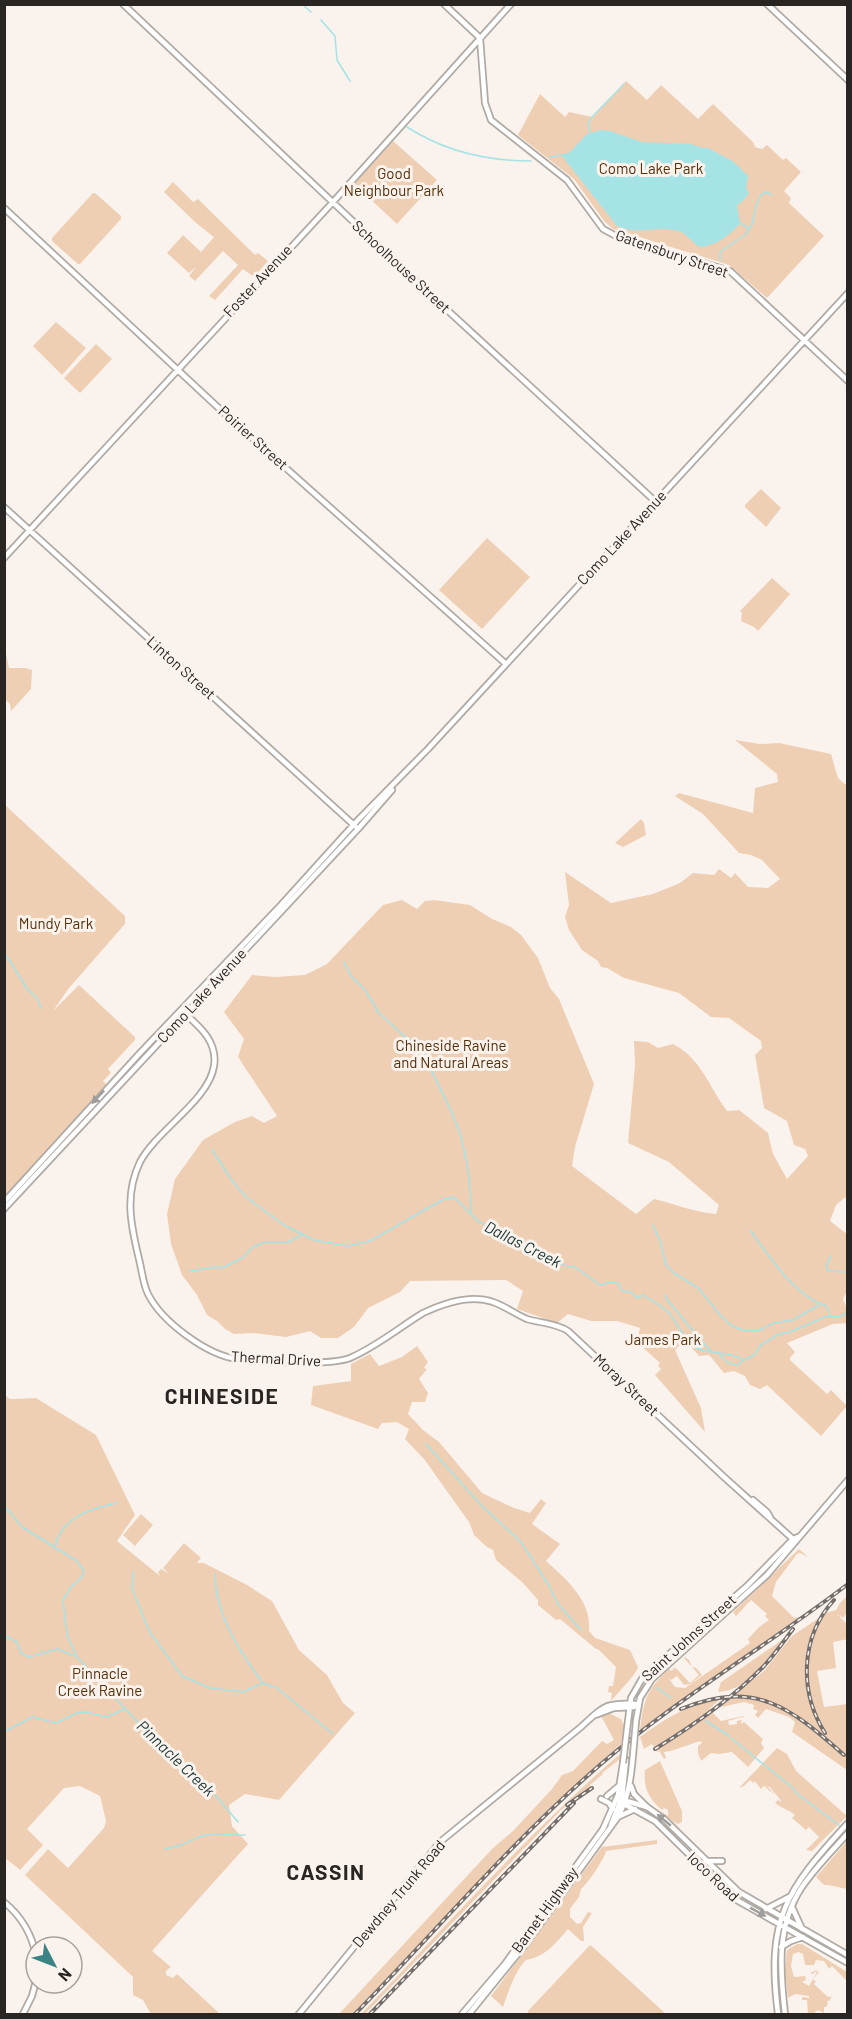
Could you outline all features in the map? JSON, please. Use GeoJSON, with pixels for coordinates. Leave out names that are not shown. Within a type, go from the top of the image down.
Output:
{"type":"FeatureCollection","features":[{"type":"Feature","properties":{"kind":"main road","name":"Schoolhouse Street"},"geometry":{"type":"LineString","coordinates":[[123,4],[656,502]]}},
{"type":"Feature","properties":{"kind":"main road"},"geometry":{"type":"LineString","coordinates":[[444,4],[480,38]]}},
{"type":"Feature","properties":{"kind":"main road","name":"Foster Avenue"},"geometry":{"type":"LineString","coordinates":[[4,558],[333,202],[511,4]]}},
{"type":"Feature","properties":{"kind":"main road"},"geometry":{"type":"LineString","coordinates":[[766,4],[848,80]]}},
{"type":"Feature","properties":{"kind":"main road","name":"Gatensbury Street"},"geometry":{"type":"LineString","coordinates":[[480,38],[485,103],[489,117],[498,127],[570,183],[604,230],[616,236],[729,270],[848,381]]}},
{"type":"Feature","properties":{"kind":"main road","name":"Poirier Street"},"geometry":{"type":"LineString","coordinates":[[4,208],[177,370],[506,664]]}},
{"type":"Feature","properties":{"kind":"main road","name":"Como Lake Avenue"},"geometry":{"type":"LineString","coordinates":[[4,1202],[81,1116],[397,782],[848,293]]}},
{"type":"Feature","properties":{"kind":"main road","name":"Linton Street"},"geometry":{"type":"LineString","coordinates":[[4,507],[358,829]]}},
{"type":"Feature","properties":{"kind":"main road","name":"Como Lake Avenue"},"geometry":{"type":"LineString","coordinates":[[4,1209],[358,829],[397,782]]}},
{"type":"Feature","properties":{"kind":"main road","name":"Thermal Drive"},"geometry":{"type":"LineString","coordinates":[[182,1011],[211,1042],[214,1058],[212,1073],[202,1091],[143,1157],[133,1182],[129,1205],[145,1287],[152,1301],[164,1316],[198,1344],[222,1356],[241,1360],[308,1362],[332,1362],[349,1358],[423,1313],[441,1305],[467,1300],[491,1301],[528,1319],[553,1325]]}},
{"type":"Feature","properties":{"kind":"main road","name":"Moray Street"},"geometry":{"type":"LineString","coordinates":[[553,1325],[562,1327],[570,1333],[741,1493],[796,1539]]}},
{"type":"Feature","properties":{"kind":"main road","name":"Saint Johns Street"},"geometry":{"type":"LineString","coordinates":[[621,1801],[630,1785],[638,1706],[651,1678],[756,1586],[848,1480]]}},
{"type":"Feature","properties":{"kind":"main road","name":"Saint Johns Street"},"geometry":{"type":"LineString","coordinates":[[621,1801],[620,1785],[625,1761],[630,1705],[635,1689],[643,1677],[796,1539]]}},
{"type":"Feature","properties":{"kind":"main road","name":"Dewdney Trunk Road"},"geometry":{"type":"LineString","coordinates":[[299,2014],[440,1842],[593,1716],[614,1708],[638,1706]]}},
{"type":"Feature","properties":{"kind":"main road"},"geometry":{"type":"LineString","coordinates":[[610,1828],[621,1801],[625,1761]]}},
{"type":"Feature","properties":{"kind":"main road"},"geometry":{"type":"LineString","coordinates":[[607,1796],[620,1785]]}},
{"type":"Feature","properties":{"kind":"main road"},"geometry":{"type":"LineString","coordinates":[[630,1785],[634,1794],[647,1807]]}},
{"type":"Feature","properties":{"kind":"main road"},"geometry":{"type":"LineString","coordinates":[[601,1799],[609,1803],[613,1809]]}},
{"type":"Feature","properties":{"kind":"main road","name":"Ioco Road"},"geometry":{"type":"LineString","coordinates":[[621,1801],[647,1807],[664,1819],[739,1892],[848,1955]]}},
{"type":"Feature","properties":{"kind":"main road","name":"Ioco Road"},"geometry":{"type":"LineString","coordinates":[[621,1801],[661,1826],[734,1898],[848,1963]]}},
{"type":"Feature","properties":{"kind":"main road","name":"Barnet Highway"},"geometry":{"type":"LineString","coordinates":[[462,2014],[504,1965],[597,1837],[613,1809],[621,1801]]}},
{"type":"Feature","properties":{"kind":"main road","name":"Barnet Highway"},"geometry":{"type":"LineString","coordinates":[[469,2014],[521,1951],[618,1817],[621,1801]]}},
{"type":"Feature","properties":{"kind":"main road"},"geometry":{"type":"LineString","coordinates":[[618,1817],[635,1809]]}},
{"type":"Feature","properties":{"kind":"main road"},"geometry":{"type":"LineString","coordinates":[[778,2014],[774,1960],[778,1924],[789,1897],[812,1864],[848,1823]]}},
{"type":"Feature","properties":{"kind":"main road"},"geometry":{"type":"LineString","coordinates":[[785,2014],[780,1960],[786,1920],[803,1885],[848,1833]]}},
{"type":"Feature","properties":{"kind":"main road"},"geometry":{"type":"LineString","coordinates":[[706,1861],[722,1861]]}},
{"type":"Feature","properties":{"kind":"main road"},"geometry":{"type":"LineString","coordinates":[[766,1909],[789,1897]]}},
{"type":"Feature","properties":{"kind":"main road"},"geometry":{"type":"LineString","coordinates":[[4,1902],[25,1925],[30,1935]]}},
{"type":"Feature","properties":{"kind":"main road"},"geometry":{"type":"LineString","coordinates":[[792,1907],[802,1929]]}},
{"type":"Feature","properties":{"kind":"main road"},"geometry":{"type":"LineString","coordinates":[[781,1947],[804,1937]]}},
{"type":"Feature","properties":{"kind":"main road"},"geometry":{"type":"LineString","coordinates":[[23,2014],[32,1995]]}},
{"type":"Feature","properties":{"kind":"green space","name":"Como Lake Park"},"geometry":{"type":"Polygon","coordinates":[[[626,81],[647,100],[661,85],[698,119],[713,104],[753,142],[755,147],[762,149],[767,145],[801,172],[784,191],[791,198],[789,203],[824,236],[767,298],[729,265],[613,229],[604,221],[574,179],[518,135],[540,94],[565,117],[569,112],[593,117],[626,81]]]}},
{"type":"Feature","properties":{"kind":"green space","name":"Good Neighbour Park"},"geometry":{"type":"Polygon","coordinates":[[[393,141],[437,180],[397,224],[354,184],[393,141]]]}},
{"type":"Feature","properties":{"kind":"green space"},"geometry":{"type":"Polygon","coordinates":[[[173,182],[193,202],[198,199],[255,255],[258,253],[268,261],[254,277],[243,269],[215,300],[209,296],[238,265],[223,251],[195,281],[189,276],[196,267],[189,273],[167,253],[183,235],[201,252],[214,237],[164,192],[173,182]]]}},
{"type":"Feature","properties":{"kind":"green space"},"geometry":{"type":"Polygon","coordinates":[[[93,193],[121,216],[121,219],[78,264],[52,241],[52,238],[93,193]]]}},
{"type":"Feature","properties":{"kind":"green space"},"geometry":{"type":"Polygon","coordinates":[[[56,322],[86,348],[62,375],[33,346],[56,322]]]}},
{"type":"Feature","properties":{"kind":"green space"},"geometry":{"type":"Polygon","coordinates":[[[96,344],[112,359],[80,393],[64,378],[96,344]]]}},
{"type":"Feature","properties":{"kind":"green space"},"geometry":{"type":"Polygon","coordinates":[[[761,489],[781,508],[766,527],[745,507],[761,489]]]}},
{"type":"Feature","properties":{"kind":"green space"},"geometry":{"type":"Polygon","coordinates":[[[487,538],[530,577],[482,629],[439,590],[487,538]]]}},
{"type":"Feature","properties":{"kind":"green space"},"geometry":{"type":"Polygon","coordinates":[[[772,578],[790,594],[758,631],[741,621],[740,611],[772,578]]]}},
{"type":"Feature","properties":{"kind":"green space"},"geometry":{"type":"Polygon","coordinates":[[[4,644],[9,668],[32,670],[31,689],[11,711],[10,704],[5,699],[4,644]]]}},
{"type":"Feature","properties":{"kind":"green space"},"geometry":{"type":"Polygon","coordinates":[[[735,740],[760,744],[779,743],[831,754],[838,778],[847,786],[848,1195],[836,1205],[830,1221],[847,1234],[847,1291],[843,1299],[847,1309],[847,1323],[833,1324],[787,1343],[795,1352],[790,1360],[827,1394],[831,1390],[847,1406],[821,1436],[767,1385],[760,1389],[750,1385],[745,1376],[734,1371],[724,1373],[709,1355],[699,1356],[685,1340],[675,1350],[701,1408],[705,1432],[655,1375],[661,1369],[658,1366],[660,1363],[637,1342],[640,1328],[617,1321],[591,1321],[568,1314],[557,1323],[517,1309],[523,1291],[506,1280],[410,1281],[400,1292],[368,1308],[354,1327],[338,1338],[321,1338],[310,1331],[286,1337],[253,1333],[234,1334],[207,1315],[197,1295],[182,1275],[171,1244],[167,1214],[175,1179],[203,1140],[235,1122],[252,1116],[264,1123],[277,1116],[238,1057],[244,1039],[224,1012],[252,975],[275,977],[305,975],[327,964],[383,905],[402,900],[417,909],[425,901],[434,900],[470,905],[492,919],[511,927],[521,935],[538,958],[550,988],[559,999],[594,1084],[575,1147],[572,1166],[636,1214],[654,1199],[716,1214],[719,1205],[669,1162],[628,1143],[635,1065],[634,1041],[648,1042],[658,1048],[673,1044],[690,1057],[704,1074],[727,1111],[739,1110],[768,1133],[773,1154],[787,1179],[808,1156],[805,1149],[794,1145],[787,1121],[764,1108],[755,1055],[762,1048],[761,1041],[729,1018],[711,1017],[679,993],[624,978],[601,967],[598,961],[582,950],[569,930],[565,917],[569,905],[565,872],[611,903],[653,894],[680,883],[693,873],[714,875],[719,869],[731,878],[735,873],[748,887],[768,888],[780,879],[762,860],[739,853],[703,814],[675,796],[679,793],[753,813],[755,788],[778,782],[777,774],[735,740]]]}},
{"type":"Feature","properties":{"kind":"green space","name":"Mundy Park"},"geometry":{"type":"Polygon","coordinates":[[[4,804],[125,916],[125,924],[69,988],[53,1011],[79,985],[135,1037],[135,1040],[108,1069],[111,1073],[103,1081],[108,1086],[5,1196],[4,804]]]}},
{"type":"Feature","properties":{"kind":"green space"},"geometry":{"type":"Polygon","coordinates":[[[641,819],[646,835],[623,847],[615,843],[641,819]]]}},
{"type":"Feature","properties":{"kind":"green space"},"geometry":{"type":"Polygon","coordinates":[[[417,1346],[428,1362],[424,1368],[427,1369],[419,1379],[428,1393],[425,1402],[412,1402],[408,1414],[423,1430],[439,1442],[482,1493],[530,1513],[541,1499],[546,1503],[532,1524],[560,1544],[546,1561],[569,1583],[582,1600],[589,1620],[589,1631],[595,1638],[630,1650],[638,1667],[631,1679],[613,1699],[611,1700],[612,1693],[608,1692],[609,1686],[613,1686],[616,1667],[598,1649],[538,1605],[538,1600],[523,1583],[496,1560],[493,1550],[474,1535],[469,1522],[424,1459],[405,1439],[409,1429],[397,1422],[382,1423],[378,1429],[311,1405],[313,1386],[351,1381],[351,1364],[370,1354],[379,1366],[402,1357],[417,1346]]]}},
{"type":"Feature","properties":{"kind":"green space","name":"Pinnacle Creek Ravine"},"geometry":{"type":"Polygon","coordinates":[[[5,1395],[10,1399],[36,1398],[96,1435],[135,1515],[117,1541],[160,1576],[158,1572],[161,1569],[169,1574],[163,1568],[184,1543],[201,1558],[197,1563],[204,1563],[272,1601],[299,1650],[327,1675],[343,1703],[355,1713],[279,1800],[245,1794],[229,1805],[232,1826],[248,1844],[152,1951],[171,1967],[166,1971],[166,1975],[173,1978],[177,1974],[220,2014],[151,2014],[143,2000],[133,1995],[133,1977],[25,1875],[48,1849],[68,1868],[104,1828],[106,1821],[100,1796],[80,1786],[64,1788],[27,1829],[43,1845],[20,1870],[5,1858],[5,1395]]]}},
{"type":"Feature","properties":{"kind":"green space"},"geometry":{"type":"Polygon","coordinates":[[[141,1514],[153,1525],[135,1546],[123,1535],[141,1514]]]}},
{"type":"Feature","properties":{"kind":"green space"},"geometry":{"type":"Polygon","coordinates":[[[799,1549],[808,1557],[797,1554],[776,1582],[772,1596],[794,1618],[800,1617],[640,1731],[647,1696],[669,1669],[671,1671],[674,1669],[672,1667],[677,1669],[690,1683],[699,1675],[685,1657],[702,1675],[690,1684],[684,1685],[677,1676],[671,1680],[668,1677],[675,1687],[685,1688],[750,1643],[748,1639],[769,1620],[765,1616],[767,1614],[751,1600],[736,1616],[733,1612],[799,1549]]]}},
{"type":"Feature","properties":{"kind":"green space"},"geometry":{"type":"Polygon","coordinates":[[[847,1596],[847,1613],[843,1618],[837,1614],[847,1624],[848,1639],[833,1642],[836,1668],[817,1671],[824,1707],[847,1704],[847,1770],[792,1732],[795,1722],[789,1717],[766,1709],[758,1718],[755,1715],[758,1711],[753,1709],[754,1705],[744,1702],[717,1708],[764,1671],[792,1636],[826,1613],[836,1610],[847,1596]]]}},
{"type":"Feature","properties":{"kind":"green space"},"geometry":{"type":"Polygon","coordinates":[[[785,1638],[747,1681],[730,1690],[718,1692],[721,1682],[785,1638]]]}},
{"type":"Feature","properties":{"kind":"green space"},"geometry":{"type":"Polygon","coordinates":[[[714,1699],[721,1699],[709,1709],[721,1721],[743,1716],[744,1718],[728,1721],[729,1725],[737,1724],[737,1721],[742,1720],[741,1724],[744,1722],[763,1739],[761,1743],[764,1748],[748,1767],[732,1752],[711,1753],[701,1761],[698,1753],[698,1746],[702,1743],[700,1741],[664,1752],[666,1758],[664,1759],[652,1744],[644,1749],[640,1737],[666,1719],[714,1699]]]}},
{"type":"Feature","properties":{"kind":"green space"},"geometry":{"type":"Polygon","coordinates":[[[609,1713],[621,1719],[624,1725],[621,1744],[517,1842],[353,2014],[339,2014],[492,1849],[513,1831],[562,1775],[573,1771],[602,1741],[607,1744],[614,1740],[601,1716],[609,1713]]]}},
{"type":"Feature","properties":{"kind":"green space"},"geometry":{"type":"Polygon","coordinates":[[[777,1748],[787,1754],[796,1771],[847,1816],[812,1851],[806,1850],[819,1837],[809,1827],[806,1830],[792,1818],[795,1815],[775,1803],[778,1800],[782,1802],[770,1787],[761,1785],[768,1787],[775,1795],[764,1786],[761,1789],[756,1783],[759,1784],[753,1781],[754,1784],[750,1780],[739,1788],[777,1748]]]}},
{"type":"Feature","properties":{"kind":"green space"},"geometry":{"type":"Polygon","coordinates":[[[621,1753],[620,1759],[602,1773],[590,1785],[591,1787],[561,1810],[365,2014],[361,2014],[520,1848],[621,1753]]]}},
{"type":"Feature","properties":{"kind":"green space"},"geometry":{"type":"Polygon","coordinates":[[[660,1761],[682,1811],[682,1822],[678,1824],[672,1820],[681,1829],[660,1811],[668,1816],[668,1810],[664,1808],[662,1810],[657,1806],[646,1788],[645,1770],[660,1761]]]}},
{"type":"Feature","properties":{"kind":"green space"},"geometry":{"type":"Polygon","coordinates":[[[657,1840],[657,1844],[606,1851],[570,1909],[570,1917],[577,1924],[581,1923],[588,1912],[592,1913],[583,1927],[584,1941],[568,1929],[544,1953],[526,1960],[515,1976],[503,2007],[491,1996],[602,1847],[657,1840]]]}},
{"type":"Feature","properties":{"kind":"green space"},"geometry":{"type":"Polygon","coordinates":[[[847,1841],[847,1889],[824,1885],[816,1877],[847,1841]]]}},
{"type":"Feature","properties":{"kind":"green space"},"geometry":{"type":"Polygon","coordinates":[[[797,1944],[802,1944],[847,1972],[847,1981],[832,1966],[829,1969],[824,1961],[816,1960],[814,1965],[805,1965],[803,1954],[799,1952],[793,1954],[791,1966],[794,1977],[805,1976],[806,1980],[802,1982],[809,1986],[813,1979],[816,1982],[814,1984],[828,1997],[832,1996],[824,2007],[824,2013],[818,2010],[813,2014],[808,2014],[807,2000],[802,2000],[802,1997],[809,1998],[809,1996],[795,1994],[788,1998],[785,1969],[787,1950],[797,1944]]]}},
{"type":"Feature","properties":{"kind":"green space"},"geometry":{"type":"Polygon","coordinates":[[[590,1945],[666,2014],[528,2014],[528,2011],[590,1945]]]}},
{"type":"Feature","properties":{"kind":"water"},"geometry":{"type":"Polygon","coordinates":[[[601,130],[642,142],[691,144],[708,148],[734,162],[748,176],[746,188],[749,193],[737,205],[740,223],[722,239],[711,245],[700,247],[678,231],[670,229],[632,230],[617,226],[562,156],[562,154],[569,153],[587,134],[601,130]]]}},
{"type":"Feature","properties":{"kind":"waterway"},"geometry":{"type":"LineString","coordinates":[[302,4],[311,12]]}},
{"type":"Feature","properties":{"kind":"waterway"},"geometry":{"type":"LineString","coordinates":[[321,20],[335,36],[337,60],[350,81]]}},
{"type":"Feature","properties":{"kind":"waterway"},"geometry":{"type":"LineString","coordinates":[[590,132],[588,124],[591,118],[624,84]]}},
{"type":"Feature","properties":{"kind":"waterway"},"geometry":{"type":"LineString","coordinates":[[407,127],[436,142],[466,153],[498,159],[531,161]]}},
{"type":"Feature","properties":{"kind":"waterway"},"geometry":{"type":"LineString","coordinates":[[550,157],[562,155]]}},
{"type":"Feature","properties":{"kind":"waterway"},"geometry":{"type":"LineString","coordinates":[[720,260],[720,252],[746,234],[753,222],[755,208],[761,195],[766,192],[772,195]]}},
{"type":"Feature","properties":{"kind":"waterway"},"geometry":{"type":"LineString","coordinates":[[740,223],[748,228]]}},
{"type":"Feature","properties":{"kind":"waterway"},"geometry":{"type":"LineString","coordinates":[[4,952],[28,990],[37,998],[41,1008]]}},
{"type":"Feature","properties":{"kind":"waterway"},"geometry":{"type":"LineString","coordinates":[[344,962],[351,976],[365,990],[379,1013],[404,1036],[422,1046],[462,1140],[468,1171],[471,1213]]}},
{"type":"Feature","properties":{"kind":"waterway","name":"Dallas Creek"},"geometry":{"type":"LineString","coordinates":[[212,1150],[246,1197],[284,1225],[314,1240],[348,1246],[370,1241],[444,1199],[454,1197],[479,1222],[513,1236],[556,1264],[575,1267],[600,1285],[618,1283],[622,1291],[631,1292],[637,1298],[643,1295],[664,1308],[695,1347],[733,1355],[744,1360]]}},
{"type":"Feature","properties":{"kind":"waterway"},"geometry":{"type":"LineString","coordinates":[[653,1225],[666,1265],[674,1273],[698,1288],[732,1326],[745,1331],[760,1330],[774,1323],[793,1320],[819,1305]]}},
{"type":"Feature","properties":{"kind":"waterway"},"geometry":{"type":"LineString","coordinates":[[750,1230],[793,1285],[814,1301],[826,1306],[831,1317]]}},
{"type":"Feature","properties":{"kind":"waterway"},"geometry":{"type":"LineString","coordinates":[[189,1271],[222,1268],[242,1258],[253,1247],[265,1242],[289,1242],[303,1234]]}},
{"type":"Feature","properties":{"kind":"waterway"},"geometry":{"type":"LineString","coordinates":[[831,1256],[826,1266],[828,1271],[848,1272]]}},
{"type":"Feature","properties":{"kind":"waterway"},"geometry":{"type":"LineString","coordinates":[[665,1295],[668,1302],[711,1351]]}},
{"type":"Feature","properties":{"kind":"waterway","name":"Dallas Creek"},"geometry":{"type":"LineString","coordinates":[[720,1355],[728,1363],[738,1365],[754,1355],[761,1345],[779,1334],[790,1332],[825,1317],[841,1316],[848,1312]]}},
{"type":"Feature","properties":{"kind":"waterway"},"geometry":{"type":"LineString","coordinates":[[674,1346],[680,1337]]}},
{"type":"Feature","properties":{"kind":"waterway"},"geometry":{"type":"LineString","coordinates":[[426,1444],[481,1505],[521,1542],[558,1604],[581,1630]]}},
{"type":"Feature","properties":{"kind":"waterway"},"geometry":{"type":"LineString","coordinates":[[55,1548],[63,1529],[78,1516],[117,1503]]}},
{"type":"Feature","properties":{"kind":"waterway","name":"Pinnacle Creek"},"geometry":{"type":"LineString","coordinates":[[4,1505],[22,1527],[77,1561],[84,1571],[82,1577],[71,1587],[63,1600],[67,1635],[77,1657],[147,1732],[172,1750],[238,1822]]}},
{"type":"Feature","properties":{"kind":"waterway"},"geometry":{"type":"LineString","coordinates":[[133,1572],[132,1588],[149,1631],[182,1676],[210,1688],[243,1692],[263,1683],[277,1688],[333,1734]]}},
{"type":"Feature","properties":{"kind":"waterway"},"geometry":{"type":"LineString","coordinates":[[215,1573],[219,1603],[230,1631],[245,1658],[263,1683]]}},
{"type":"Feature","properties":{"kind":"waterway"},"geometry":{"type":"LineString","coordinates":[[4,1635],[17,1642],[21,1653],[29,1657],[57,1649],[75,1656]]}},
{"type":"Feature","properties":{"kind":"waterway"},"geometry":{"type":"LineString","coordinates":[[657,1688],[671,1698]]}},
{"type":"Feature","properties":{"kind":"waterway"},"geometry":{"type":"LineString","coordinates":[[4,1732],[32,1717],[56,1723],[77,1713],[86,1712],[107,1717],[124,1709]]}},
{"type":"Feature","properties":{"kind":"waterway"},"geometry":{"type":"LineString","coordinates":[[706,1721],[729,1736]]}},
{"type":"Feature","properties":{"kind":"waterway"},"geometry":{"type":"LineString","coordinates":[[731,1738],[796,1793],[840,1826]]}},
{"type":"Feature","properties":{"kind":"waterway","name":"Pinnacle Creek"},"geometry":{"type":"LineString","coordinates":[[165,1849],[182,1845],[202,1836],[245,1835]]}},
{"type":"Feature","properties":{"kind":"railway"},"geometry":{"type":"LineString","coordinates":[[355,2014],[537,1823],[601,1764],[692,1694],[848,1584]]}},
{"type":"Feature","properties":{"kind":"railway"},"geometry":{"type":"LineString","coordinates":[[825,1733],[811,1700],[807,1683],[807,1665],[809,1648],[815,1631],[834,1600]]}},
{"type":"Feature","properties":{"kind":"railway"},"geometry":{"type":"LineString","coordinates":[[655,1749],[698,1721],[740,1689],[764,1666],[793,1629]]}},
{"type":"Feature","properties":{"kind":"railway"},"geometry":{"type":"LineString","coordinates":[[681,1709],[707,1700],[730,1697],[751,1698],[770,1703],[806,1723],[844,1755]]}},
{"type":"Feature","properties":{"kind":"railway"},"geometry":{"type":"LineString","coordinates":[[567,1805],[592,1788]]}},
{"type":"Feature","properties":{"kind":"railway"},"geometry":{"type":"LineString","coordinates":[[370,2014],[574,1803]]}},
{"type":"Feature","properties":{"kind":"district","name":"CHINESIDE"},"geometry":{"type":"Point","coordinates":[222,1397]}},
{"type":"Feature","properties":{"kind":"district","name":"CASSIN"},"geometry":{"type":"Point","coordinates":[326,1873]}},
{"type":"Feature","properties":{"kind":"park label","name":"Chineside Ravine and Natural Areas"},"geometry":{"type":"Point","coordinates":[451,1054]}},
{"type":"Feature","properties":{"kind":"park label","name":"James Park"},"geometry":{"type":"Point","coordinates":[663,1340]}}]}
